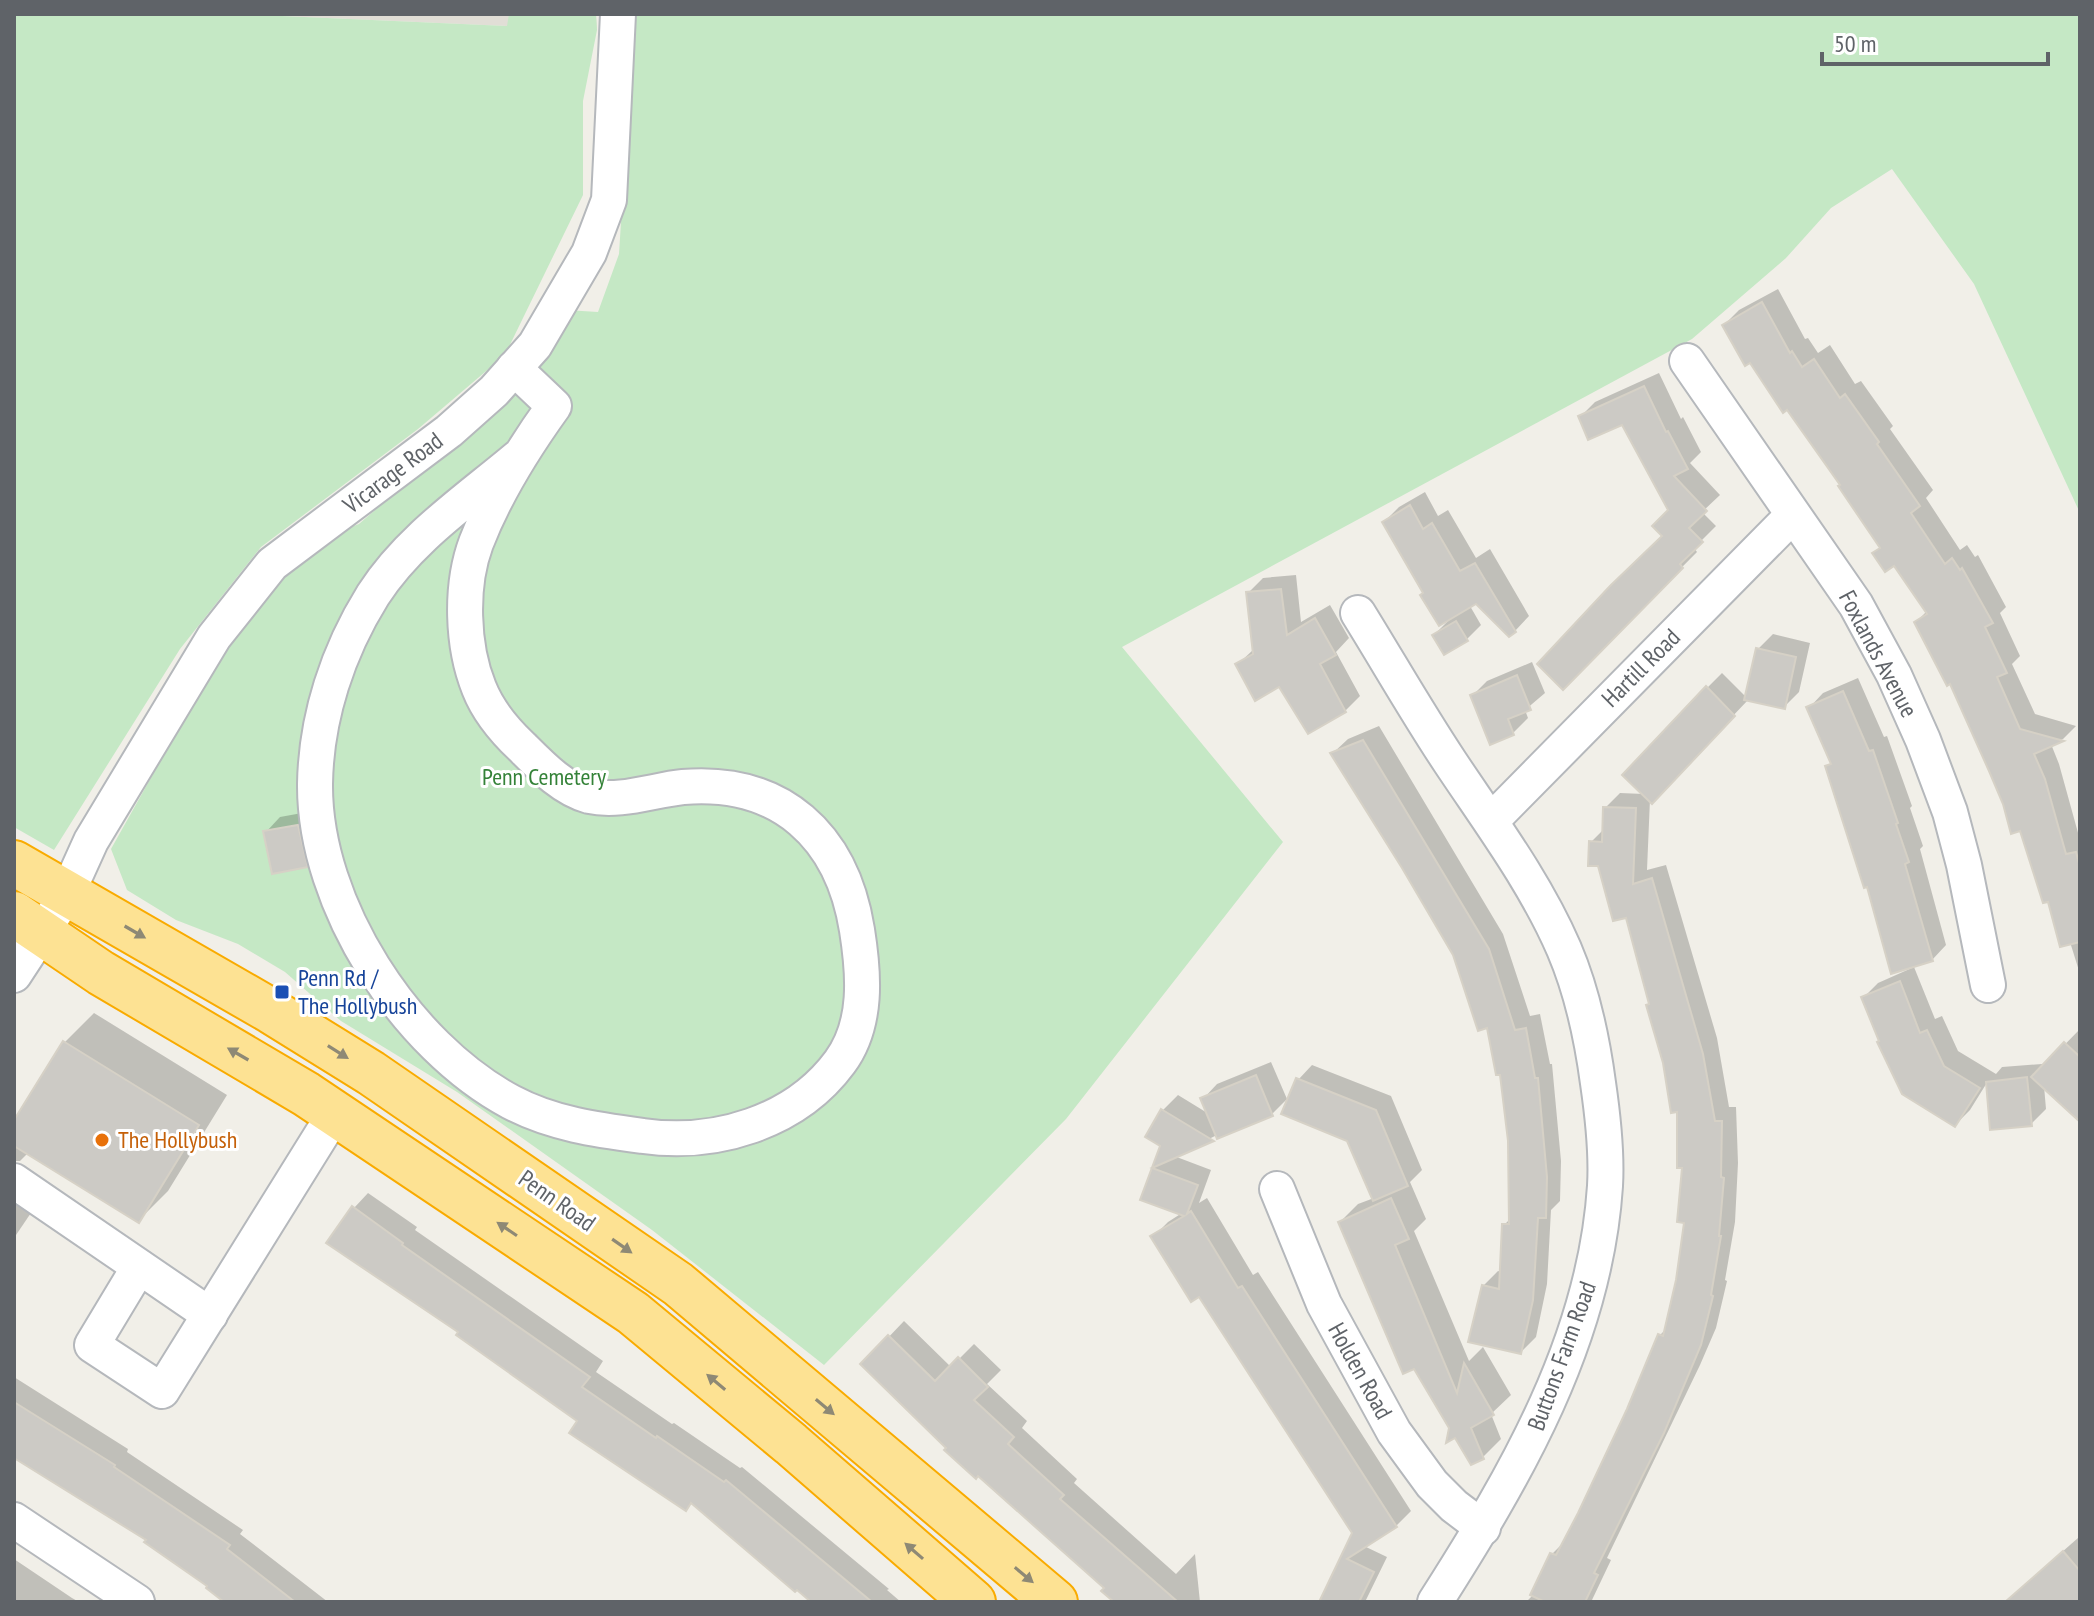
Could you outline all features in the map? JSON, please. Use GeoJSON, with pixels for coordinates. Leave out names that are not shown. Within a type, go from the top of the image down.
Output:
{"type":"FeatureCollection","features":[{"type":"Feature","properties":{"kind":"highway","name":"Penn Road"},"geometry":{"type":"LineString","coordinates":[[14,863],[271,1011],[371,1073],[678,1284],[1055,1602]]}},
{"type":"Feature","properties":{"kind":"highway","name":"Penn Road"},"geometry":{"type":"LineString","coordinates":[[28,923],[101,973],[335,1113],[633,1313],[791,1444],[973,1602]]}},
{"type":"Feature","properties":{"kind":"street","name":"Vicarage Road"},"geometry":{"type":"LineString","coordinates":[[14,975],[28,923],[67,894],[91,841],[214,637],[272,564],[449,431],[494,391],[535,345],[589,253],[609,200],[618,14]]}},
{"type":"Feature","properties":{"kind":"street","name":"Foxlands Avenue"},"geometry":{"type":"LineString","coordinates":[[1687,361],[1856,605],[1894,675],[1923,740],[1953,825],[1988,985]]}},
{"type":"Feature","properties":{"kind":"street"},"geometry":{"type":"LineString","coordinates":[[514,368],[554,406],[517,458],[474,546],[467,582],[469,651],[478,685],[491,712],[536,761],[563,784],[586,795],[609,798],[683,787],[722,786],[766,799],[799,815],[828,848],[855,917],[863,963],[861,1008],[854,1037],[840,1062],[800,1102],[734,1132],[700,1138],[661,1138],[563,1123],[512,1103],[459,1068],[407,1016],[379,979],[336,890],[322,844],[315,790],[317,746],[330,688],[350,638],[374,595],[406,550],[517,458]]}},
{"type":"Feature","properties":{"kind":"street","name":"Hartill Road"},"geometry":{"type":"LineString","coordinates":[[1491,821],[1792,516]]}},
{"type":"Feature","properties":{"kind":"street","name":"Buttons Farm Road"},"geometry":{"type":"LineString","coordinates":[[1358,613],[1449,761],[1491,821],[1564,949],[1583,1006],[1603,1120],[1605,1184],[1600,1237],[1589,1291],[1538,1427],[1483,1528],[1435,1602]]}},
{"type":"Feature","properties":{"kind":"street"},"geometry":{"type":"LineString","coordinates":[[139,1267],[92,1345],[162,1391],[335,1113]]}},
{"type":"Feature","properties":{"kind":"street"},"geometry":{"type":"LineString","coordinates":[[14,1181],[210,1315]]}},
{"type":"Feature","properties":{"kind":"street","name":"Holden Road"},"geometry":{"type":"LineString","coordinates":[[1277,1189],[1324,1304],[1394,1432],[1432,1484],[1483,1528]]}},
{"type":"Feature","properties":{"kind":"street"},"geometry":{"type":"LineString","coordinates":[[14,1520],[137,1602]]}},
{"type":"Feature","properties":{"kind":"shaded area"},"geometry":{"type":"Polygon","coordinates":[[[236,14],[596,14],[597,30],[507,26],[236,14]]]}},
{"type":"Feature","properties":{"kind":"green space"},"geometry":{"type":"Polygon","coordinates":[[[14,14],[236,14],[507,26],[509,14],[596,14],[597,30],[583,101],[583,195],[505,355],[418,429],[261,547],[180,649],[54,850],[14,827],[14,14]]]}},
{"type":"Feature","properties":{"kind":"green space","name":"Penn Cemetery"},"geometry":{"type":"Polygon","coordinates":[[[634,14],[2080,14],[2080,513],[1974,284],[1892,169],[1831,208],[1786,258],[1692,339],[1122,647],[1283,842],[1066,1119],[824,1365],[652,1230],[457,1092],[341,1021],[285,972],[238,944],[176,920],[127,890],[111,849],[236,626],[279,570],[327,536],[359,524],[440,453],[566,310],[598,312],[619,254],[634,14]]]}},
{"type":"Feature","properties":{"kind":"building"},"geometry":{"type":"Polygon","coordinates":[[[1762,302],[1790,353],[1792,351],[1802,367],[1814,359],[1840,398],[1845,394],[1879,442],[1877,444],[1920,506],[1911,513],[1945,564],[1952,558],[1960,570],[1962,568],[1993,623],[1985,627],[2007,673],[1997,677],[2020,729],[2064,741],[2034,754],[2045,779],[2066,854],[2076,852],[2080,867],[2080,942],[2060,947],[2048,902],[2043,903],[2020,831],[2011,834],[2003,804],[1950,684],[1947,686],[1914,622],[1927,614],[1894,566],[1885,572],[1872,553],[1880,548],[1840,485],[1787,410],[1783,413],[1750,363],[1745,366],[1722,325],[1762,302]]]}},
{"type":"Feature","properties":{"kind":"building"},"geometry":{"type":"Polygon","coordinates":[[[1644,386],[1688,469],[1674,476],[1707,511],[1689,528],[1703,542],[1680,564],[1683,568],[1563,690],[1537,664],[1662,536],[1652,526],[1668,510],[1622,425],[1588,440],[1578,416],[1644,386]]]}},
{"type":"Feature","properties":{"kind":"building"},"geometry":{"type":"Polygon","coordinates":[[[1410,505],[1423,529],[1432,523],[1460,571],[1475,563],[1516,632],[1509,637],[1476,604],[1439,626],[1382,522],[1410,505]]]}},
{"type":"Feature","properties":{"kind":"building"},"geometry":{"type":"Polygon","coordinates":[[[1281,589],[1287,635],[1315,618],[1336,655],[1320,664],[1346,712],[1308,734],[1279,687],[1255,701],[1235,664],[1253,654],[1246,592],[1281,589]]]}},
{"type":"Feature","properties":{"kind":"building"},"geometry":{"type":"Polygon","coordinates":[[[1456,621],[1468,641],[1444,655],[1432,635],[1456,621]]]}},
{"type":"Feature","properties":{"kind":"building"},"geometry":{"type":"Polygon","coordinates":[[[1756,648],[1796,657],[1785,709],[1744,700],[1756,648]]]}},
{"type":"Feature","properties":{"kind":"building"},"geometry":{"type":"Polygon","coordinates":[[[1517,675],[1531,710],[1508,719],[1514,735],[1490,745],[1470,695],[1517,675]]]}},
{"type":"Feature","properties":{"kind":"building"},"geometry":{"type":"Polygon","coordinates":[[[1706,686],[1735,716],[1652,804],[1622,775],[1706,686]]]}},
{"type":"Feature","properties":{"kind":"building"},"geometry":{"type":"Polygon","coordinates":[[[1843,691],[1869,751],[1873,750],[1898,823],[1909,862],[1905,864],[1933,961],[1891,974],[1867,887],[1864,888],[1825,766],[1831,764],[1806,707],[1843,691]]]}},
{"type":"Feature","properties":{"kind":"building"},"geometry":{"type":"Polygon","coordinates":[[[1363,740],[1489,949],[1515,1030],[1526,1028],[1535,1078],[1538,1078],[1547,1177],[1546,1218],[1538,1218],[1533,1300],[1521,1354],[1468,1342],[1482,1285],[1499,1289],[1502,1224],[1509,1224],[1508,1141],[1500,1075],[1496,1075],[1487,1028],[1478,1031],[1453,955],[1330,753],[1363,740]]]}},
{"type":"Feature","properties":{"kind":"building"},"geometry":{"type":"Polygon","coordinates":[[[1603,807],[1636,808],[1633,884],[1652,878],[1703,1054],[1715,1121],[1722,1121],[1721,1177],[1724,1178],[1721,1236],[1713,1296],[1701,1345],[1664,1433],[1594,1573],[1598,1575],[1585,1602],[1545,1602],[1530,1595],[1550,1553],[1556,1555],[1578,1513],[1658,1334],[1663,1336],[1676,1280],[1684,1223],[1677,1222],[1682,1168],[1677,1168],[1677,1112],[1671,1113],[1663,1063],[1626,918],[1613,921],[1598,866],[1588,866],[1589,841],[1602,842],[1603,807]]]}},
{"type":"Feature","properties":{"kind":"building"},"geometry":{"type":"Polygon","coordinates":[[[298,825],[308,867],[272,874],[263,831],[298,825]]]}},
{"type":"Feature","properties":{"kind":"building"},"geometry":{"type":"Polygon","coordinates":[[[1900,981],[1920,1033],[1927,1030],[1944,1066],[1980,1088],[1955,1127],[1902,1094],[1877,1042],[1861,997],[1900,981]]]}},
{"type":"Feature","properties":{"kind":"building","name":"The Hollybush"},"geometry":{"type":"Polygon","coordinates":[[[63,1041],[199,1125],[139,1223],[14,1146],[14,1120],[63,1041]]]}},
{"type":"Feature","properties":{"kind":"building"},"geometry":{"type":"Polygon","coordinates":[[[2064,1042],[2080,1057],[2080,1122],[2031,1077],[2064,1042]]]}},
{"type":"Feature","properties":{"kind":"building"},"geometry":{"type":"Polygon","coordinates":[[[1256,1075],[1273,1116],[1217,1139],[1200,1098],[1256,1075]]]}},
{"type":"Feature","properties":{"kind":"building"},"geometry":{"type":"Polygon","coordinates":[[[2027,1077],[2032,1126],[1990,1130],[1986,1082],[2027,1077]]]}},
{"type":"Feature","properties":{"kind":"building"},"geometry":{"type":"Polygon","coordinates":[[[1296,1078],[1376,1110],[1408,1186],[1373,1201],[1347,1141],[1281,1114],[1296,1078]]]}},
{"type":"Feature","properties":{"kind":"building"},"geometry":{"type":"Polygon","coordinates":[[[1161,1109],[1214,1141],[1152,1168],[1198,1185],[1187,1214],[1191,1211],[1238,1288],[1242,1286],[1397,1527],[1347,1559],[1374,1572],[1359,1602],[1319,1602],[1352,1533],[1199,1297],[1191,1302],[1150,1236],[1184,1216],[1140,1200],[1160,1146],[1145,1137],[1161,1109]]]}},
{"type":"Feature","properties":{"kind":"building"},"geometry":{"type":"Polygon","coordinates":[[[1391,1198],[1409,1239],[1395,1245],[1457,1393],[1464,1363],[1494,1415],[1471,1428],[1484,1459],[1471,1465],[1455,1438],[1446,1443],[1449,1428],[1414,1369],[1403,1374],[1338,1222],[1391,1198]]]}},
{"type":"Feature","properties":{"kind":"building"},"geometry":{"type":"Polygon","coordinates":[[[352,1206],[402,1245],[590,1377],[582,1387],[724,1482],[726,1480],[872,1602],[811,1602],[797,1590],[795,1592],[691,1503],[686,1511],[569,1433],[577,1421],[456,1335],[458,1332],[326,1243],[352,1206]]]}},
{"type":"Feature","properties":{"kind":"building"},"geometry":{"type":"Polygon","coordinates":[[[888,1335],[935,1381],[958,1357],[988,1387],[974,1400],[1014,1437],[1008,1444],[1064,1495],[1060,1499],[1178,1602],[1114,1602],[1101,1591],[1104,1588],[978,1476],[976,1479],[944,1450],[946,1448],[860,1364],[888,1335]]]}},
{"type":"Feature","properties":{"kind":"building"},"geometry":{"type":"Polygon","coordinates":[[[14,1402],[115,1465],[230,1545],[227,1549],[295,1602],[224,1602],[207,1586],[144,1542],[146,1540],[14,1458],[14,1402]]]}},
{"type":"Feature","properties":{"kind":"building"},"geometry":{"type":"Polygon","coordinates":[[[2063,1551],[2080,1571],[2080,1602],[2005,1602],[2063,1551]]]}},
{"type":"Feature","properties":{"kind":"place","name":"Penn Rd / The Hollybush"},"geometry":{"type":"Point","coordinates":[282,992]}},
{"type":"Feature","properties":{"kind":"place","name":"The Hollybush"},"geometry":{"type":"Point","coordinates":[102,1140]}}]}
